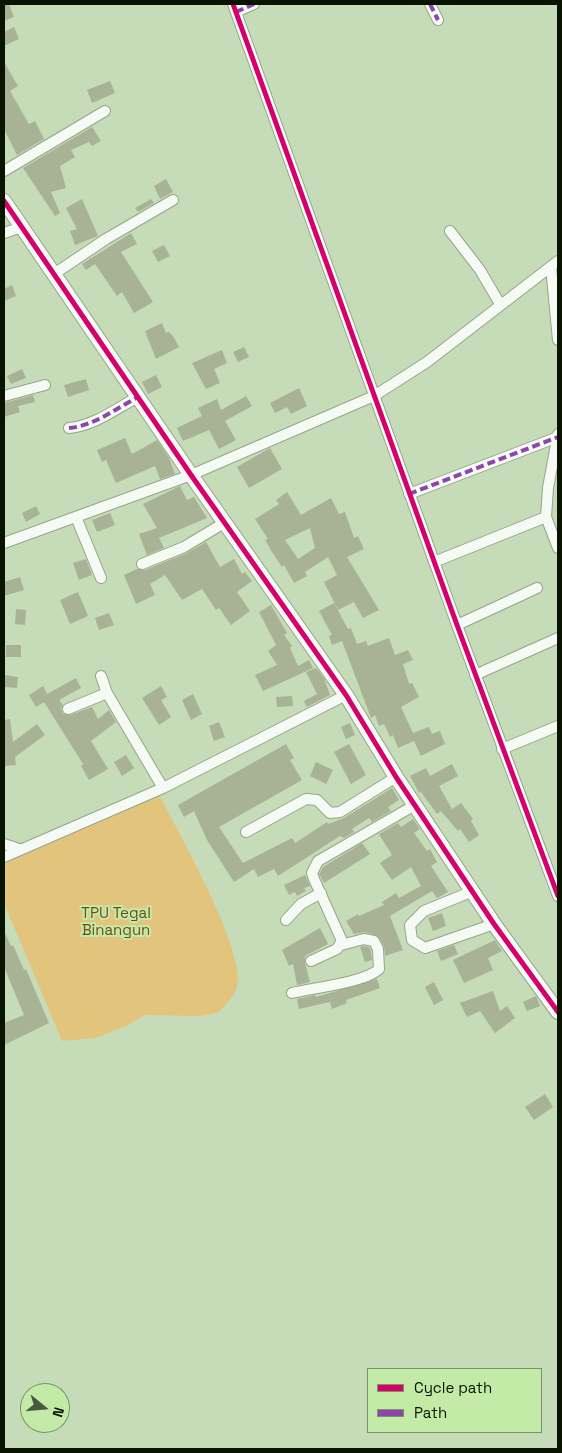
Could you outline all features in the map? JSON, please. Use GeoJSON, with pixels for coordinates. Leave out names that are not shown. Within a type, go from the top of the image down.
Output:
{"type":"FeatureCollection","features":[{"type":"Feature","properties":{"kind":"street"},"geometry":{"type":"LineString","coordinates":[[254,4],[234,8],[475,675],[558,896]]}},
{"type":"Feature","properties":{"kind":"street"},"geometry":{"type":"LineString","coordinates":[[430,4],[438,20]]}},
{"type":"Feature","properties":{"kind":"street"},"geometry":{"type":"LineString","coordinates":[[4,171],[105,111]]}},
{"type":"Feature","properties":{"kind":"street"},"geometry":{"type":"LineString","coordinates":[[54,274],[106,239],[174,200]]}},
{"type":"Feature","properties":{"kind":"street"},"geometry":{"type":"LineString","coordinates":[[4,201],[224,523],[346,696],[396,776],[494,924],[558,1012]]}},
{"type":"Feature","properties":{"kind":"street"},"geometry":{"type":"LineString","coordinates":[[4,233],[22,227]]}},
{"type":"Feature","properties":{"kind":"street"},"geometry":{"type":"LineString","coordinates":[[450,231],[480,270],[500,304]]}},
{"type":"Feature","properties":{"kind":"street"},"geometry":{"type":"LineString","coordinates":[[4,543],[191,475],[374,396],[427,362],[500,304],[555,264]]}},
{"type":"Feature","properties":{"kind":"street"},"geometry":{"type":"LineString","coordinates":[[555,264],[558,340]]}},
{"type":"Feature","properties":{"kind":"street"},"geometry":{"type":"LineString","coordinates":[[4,396],[45,385]]}},
{"type":"Feature","properties":{"kind":"street"},"geometry":{"type":"LineString","coordinates":[[69,428],[87,424],[138,397]]}},
{"type":"Feature","properties":{"kind":"street"},"geometry":{"type":"LineString","coordinates":[[558,430],[554,480],[546,517],[558,548]]}},
{"type":"Feature","properties":{"kind":"street"},"geometry":{"type":"LineString","coordinates":[[409,494],[558,437]]}},
{"type":"Feature","properties":{"kind":"street"},"geometry":{"type":"LineString","coordinates":[[76,517],[101,578]]}},
{"type":"Feature","properties":{"kind":"street"},"geometry":{"type":"LineString","coordinates":[[434,562],[546,517]]}},
{"type":"Feature","properties":{"kind":"street"},"geometry":{"type":"LineString","coordinates":[[142,564],[184,547],[224,523]]}},
{"type":"Feature","properties":{"kind":"street"},"geometry":{"type":"LineString","coordinates":[[457,625],[537,588]]}},
{"type":"Feature","properties":{"kind":"street"},"geometry":{"type":"LineString","coordinates":[[475,675],[558,638]]}},
{"type":"Feature","properties":{"kind":"street"},"geometry":{"type":"LineString","coordinates":[[102,676],[107,693],[163,788]]}},
{"type":"Feature","properties":{"kind":"street"},"geometry":{"type":"LineString","coordinates":[[68,709],[107,693]]}},
{"type":"Feature","properties":{"kind":"street"},"geometry":{"type":"LineString","coordinates":[[4,857],[163,788],[346,696]]}},
{"type":"Feature","properties":{"kind":"street"},"geometry":{"type":"LineString","coordinates":[[502,748],[558,726]]}},
{"type":"Feature","properties":{"kind":"street"},"geometry":{"type":"LineString","coordinates":[[246,832],[306,799],[316,800],[330,813],[340,812],[396,776]]}},
{"type":"Feature","properties":{"kind":"street"},"geometry":{"type":"LineString","coordinates":[[341,945],[342,941],[312,873],[318,861],[415,805]]}},
{"type":"Feature","properties":{"kind":"street"},"geometry":{"type":"LineString","coordinates":[[4,844],[20,849]]}},
{"type":"Feature","properties":{"kind":"street"},"geometry":{"type":"LineString","coordinates":[[473,891],[452,898],[420,915],[410,925],[412,940],[425,948],[494,924]]}},
{"type":"Feature","properties":{"kind":"street"},"geometry":{"type":"LineString","coordinates":[[286,920],[301,904],[321,893]]}},
{"type":"Feature","properties":{"kind":"street"},"geometry":{"type":"LineString","coordinates":[[292,993],[348,981],[374,973],[379,969],[378,949],[374,942],[364,938],[341,945],[311,961]]}},
{"type":"Feature","properties":{"kind":"green space","name":"TPU Tegal Binangun"},"geometry":{"type":"Polygon","coordinates":[[[159,794],[221,920],[237,969],[236,990],[219,1012],[200,1016],[145,1015],[126,1026],[96,1038],[62,1041],[4,903],[4,862],[159,794]]]}},
{"type":"Feature","properties":{"kind":"building"},"geometry":{"type":"Polygon","coordinates":[[[4,4],[9,4],[14,17],[4,21],[4,4]]]}},
{"type":"Feature","properties":{"kind":"building"},"geometry":{"type":"Polygon","coordinates":[[[14,27],[19,39],[4,46],[4,32],[14,27]]]}},
{"type":"Feature","properties":{"kind":"building"},"geometry":{"type":"Polygon","coordinates":[[[4,62],[18,86],[10,91],[29,124],[35,121],[44,139],[17,155],[4,129],[4,62]]]}},
{"type":"Feature","properties":{"kind":"building"},"geometry":{"type":"Polygon","coordinates":[[[110,81],[115,93],[92,103],[87,90],[110,81]]]}},
{"type":"Feature","properties":{"kind":"building"},"geometry":{"type":"Polygon","coordinates":[[[92,127],[101,141],[92,146],[89,142],[71,150],[75,157],[60,166],[66,188],[51,192],[60,213],[55,216],[23,168],[92,127]]]}},
{"type":"Feature","properties":{"kind":"building"},"geometry":{"type":"Polygon","coordinates":[[[166,179],[173,192],[160,199],[154,186],[166,179]]]}},
{"type":"Feature","properties":{"kind":"building"},"geometry":{"type":"Polygon","coordinates":[[[82,199],[98,236],[75,245],[70,231],[77,229],[66,208],[82,199]]]}},
{"type":"Feature","properties":{"kind":"building"},"geometry":{"type":"Polygon","coordinates":[[[151,199],[154,203],[138,212],[135,208],[151,199]]]}},
{"type":"Feature","properties":{"kind":"building"},"geometry":{"type":"Polygon","coordinates":[[[131,233],[137,244],[121,252],[153,302],[134,313],[122,292],[117,296],[95,264],[86,270],[82,264],[131,233]]]}},
{"type":"Feature","properties":{"kind":"building"},"geometry":{"type":"Polygon","coordinates":[[[164,245],[170,256],[158,262],[152,251],[164,245]]]}},
{"type":"Feature","properties":{"kind":"building"},"geometry":{"type":"Polygon","coordinates":[[[12,285],[16,296],[4,301],[4,289],[12,285]]]}},
{"type":"Feature","properties":{"kind":"building"},"geometry":{"type":"Polygon","coordinates":[[[162,323],[166,333],[169,332],[173,336],[179,347],[156,359],[145,331],[162,323]]]}},
{"type":"Feature","properties":{"kind":"building"},"geometry":{"type":"Polygon","coordinates":[[[244,347],[249,357],[238,362],[233,352],[244,347]]]}},
{"type":"Feature","properties":{"kind":"building"},"geometry":{"type":"Polygon","coordinates":[[[222,350],[227,363],[214,369],[220,383],[206,389],[192,363],[222,350]]]}},
{"type":"Feature","properties":{"kind":"building"},"geometry":{"type":"Polygon","coordinates":[[[22,369],[26,378],[11,384],[7,376],[22,369]]]}},
{"type":"Feature","properties":{"kind":"building"},"geometry":{"type":"Polygon","coordinates":[[[156,375],[162,387],[148,394],[142,382],[156,375]]]}},
{"type":"Feature","properties":{"kind":"building"},"geometry":{"type":"Polygon","coordinates":[[[86,379],[89,390],[68,397],[64,385],[86,379]]]}},
{"type":"Feature","properties":{"kind":"building"},"geometry":{"type":"Polygon","coordinates":[[[299,388],[307,406],[291,414],[287,407],[275,413],[270,403],[299,388]]]}},
{"type":"Feature","properties":{"kind":"building"},"geometry":{"type":"Polygon","coordinates":[[[33,395],[35,402],[18,406],[20,412],[4,417],[4,403],[33,395]]]}},
{"type":"Feature","properties":{"kind":"building"},"geometry":{"type":"Polygon","coordinates":[[[246,396],[252,406],[225,421],[236,440],[219,449],[209,430],[183,441],[177,428],[202,416],[198,408],[217,399],[221,410],[246,396]]]}},
{"type":"Feature","properties":{"kind":"building"},"geometry":{"type":"Polygon","coordinates":[[[125,438],[132,454],[157,440],[169,458],[175,474],[160,479],[155,466],[116,483],[106,460],[102,462],[97,450],[125,438]]]}},
{"type":"Feature","properties":{"kind":"building"},"geometry":{"type":"Polygon","coordinates":[[[270,448],[282,469],[249,488],[237,467],[270,448]]]}},
{"type":"Feature","properties":{"kind":"building"},"geometry":{"type":"Polygon","coordinates":[[[180,486],[187,500],[194,497],[207,518],[159,538],[164,548],[147,555],[139,534],[157,528],[143,504],[180,486]]]}},
{"type":"Feature","properties":{"kind":"building"},"geometry":{"type":"Polygon","coordinates":[[[287,492],[301,515],[331,498],[339,514],[345,512],[354,538],[358,536],[364,549],[347,557],[379,610],[363,618],[354,602],[338,610],[324,582],[337,575],[328,557],[305,572],[307,576],[294,583],[284,565],[282,567],[272,552],[265,540],[268,539],[255,519],[279,504],[276,500],[287,492]],[[310,528],[285,540],[298,559],[315,548],[310,528]]]}},
{"type":"Feature","properties":{"kind":"building"},"geometry":{"type":"Polygon","coordinates":[[[36,506],[40,514],[26,522],[22,513],[36,506]]]}},
{"type":"Feature","properties":{"kind":"building"},"geometry":{"type":"Polygon","coordinates":[[[110,513],[115,525],[97,532],[92,520],[110,513]]]}},
{"type":"Feature","properties":{"kind":"building"},"geometry":{"type":"Polygon","coordinates":[[[206,542],[220,567],[234,559],[242,574],[245,572],[252,581],[237,592],[250,611],[231,625],[219,608],[216,610],[202,589],[182,600],[165,575],[150,584],[155,595],[136,604],[124,575],[137,569],[145,570],[187,553],[206,542]]]}},
{"type":"Feature","properties":{"kind":"building"},"geometry":{"type":"Polygon","coordinates":[[[86,559],[92,575],[79,580],[73,563],[86,559]]]}},
{"type":"Feature","properties":{"kind":"building"},"geometry":{"type":"Polygon","coordinates":[[[20,577],[24,590],[4,596],[4,582],[20,577]]]}},
{"type":"Feature","properties":{"kind":"building"},"geometry":{"type":"Polygon","coordinates":[[[78,592],[88,616],[70,624],[60,600],[78,592]]]}},
{"type":"Feature","properties":{"kind":"building"},"geometry":{"type":"Polygon","coordinates":[[[334,603],[348,629],[351,628],[357,644],[366,641],[368,646],[389,638],[395,655],[408,650],[413,660],[403,664],[409,684],[412,683],[419,697],[401,707],[413,733],[429,727],[432,734],[440,731],[445,744],[421,756],[414,741],[398,748],[393,735],[390,737],[384,724],[379,726],[375,715],[371,718],[342,641],[332,645],[329,636],[332,635],[319,611],[334,603]]]}},
{"type":"Feature","properties":{"kind":"building"},"geometry":{"type":"Polygon","coordinates":[[[271,605],[287,633],[284,635],[292,646],[290,648],[298,666],[309,660],[313,668],[263,691],[255,675],[277,665],[268,651],[276,645],[259,612],[271,605]]]}},
{"type":"Feature","properties":{"kind":"building"},"geometry":{"type":"Polygon","coordinates":[[[16,609],[26,610],[25,625],[15,624],[16,609]]]}},
{"type":"Feature","properties":{"kind":"building"},"geometry":{"type":"Polygon","coordinates":[[[109,613],[114,625],[99,630],[95,618],[109,613]]]}},
{"type":"Feature","properties":{"kind":"building"},"geometry":{"type":"Polygon","coordinates":[[[6,645],[21,645],[21,657],[6,657],[6,645]]]}},
{"type":"Feature","properties":{"kind":"building"},"geometry":{"type":"Polygon","coordinates":[[[316,668],[324,678],[330,695],[307,707],[304,701],[317,694],[306,672],[316,668]]]}},
{"type":"Feature","properties":{"kind":"building"},"geometry":{"type":"Polygon","coordinates":[[[4,675],[18,677],[17,688],[4,687],[4,675]]]}},
{"type":"Feature","properties":{"kind":"building"},"geometry":{"type":"Polygon","coordinates":[[[76,678],[81,688],[59,700],[63,705],[61,709],[63,714],[70,715],[92,707],[98,719],[109,710],[116,722],[91,741],[108,769],[89,780],[81,766],[83,764],[44,702],[36,707],[29,695],[43,686],[47,694],[76,678]]]}},
{"type":"Feature","properties":{"kind":"building"},"geometry":{"type":"Polygon","coordinates":[[[161,686],[167,697],[161,700],[171,717],[159,725],[142,698],[161,686]]]}},
{"type":"Feature","properties":{"kind":"building"},"geometry":{"type":"Polygon","coordinates":[[[193,694],[202,714],[191,720],[182,700],[193,694]]]}},
{"type":"Feature","properties":{"kind":"building"},"geometry":{"type":"Polygon","coordinates":[[[292,696],[293,706],[277,707],[276,697],[292,696]]]}},
{"type":"Feature","properties":{"kind":"building"},"geometry":{"type":"Polygon","coordinates":[[[10,719],[13,742],[37,724],[45,735],[15,757],[16,765],[4,766],[4,720],[10,719]]]}},
{"type":"Feature","properties":{"kind":"building"},"geometry":{"type":"Polygon","coordinates":[[[219,722],[225,737],[214,741],[209,726],[219,722]]]}},
{"type":"Feature","properties":{"kind":"building"},"geometry":{"type":"Polygon","coordinates":[[[350,723],[355,735],[346,739],[341,727],[350,723]]]}},
{"type":"Feature","properties":{"kind":"building"},"geometry":{"type":"Polygon","coordinates":[[[286,744],[294,758],[290,760],[302,780],[219,827],[243,863],[292,838],[295,843],[327,822],[328,824],[344,818],[392,788],[399,800],[388,807],[391,811],[372,822],[369,818],[352,829],[354,832],[344,838],[340,836],[278,876],[274,869],[258,877],[254,869],[234,882],[207,840],[194,811],[184,817],[178,805],[286,744]]]}},
{"type":"Feature","properties":{"kind":"building"},"geometry":{"type":"Polygon","coordinates":[[[349,744],[366,775],[351,784],[334,752],[349,744]]]}},
{"type":"Feature","properties":{"kind":"building"},"geometry":{"type":"Polygon","coordinates":[[[126,755],[134,768],[122,776],[114,762],[126,755]]]}},
{"type":"Feature","properties":{"kind":"building"},"geometry":{"type":"Polygon","coordinates":[[[316,762],[333,770],[326,784],[310,776],[316,762]]]}},
{"type":"Feature","properties":{"kind":"building"},"geometry":{"type":"Polygon","coordinates":[[[452,764],[458,776],[439,786],[452,809],[461,803],[473,819],[471,821],[479,835],[469,842],[460,829],[458,831],[441,811],[437,814],[421,792],[419,793],[410,776],[426,768],[430,776],[452,764]]]}},
{"type":"Feature","properties":{"kind":"building"},"geometry":{"type":"Polygon","coordinates":[[[413,819],[420,829],[414,833],[427,851],[430,849],[437,862],[431,866],[448,892],[437,898],[432,891],[390,916],[403,950],[385,956],[384,946],[378,936],[365,932],[354,934],[346,921],[358,914],[359,916],[384,905],[382,902],[396,893],[399,898],[421,886],[411,867],[392,880],[380,863],[392,855],[379,834],[398,823],[401,827],[413,819]]]}},
{"type":"Feature","properties":{"kind":"building"},"geometry":{"type":"Polygon","coordinates":[[[362,843],[370,854],[324,883],[319,874],[323,867],[362,843]]]}},
{"type":"Feature","properties":{"kind":"building"},"geometry":{"type":"Polygon","coordinates":[[[305,875],[310,886],[304,888],[306,891],[297,896],[295,892],[289,895],[284,885],[305,875]]]}},
{"type":"Feature","properties":{"kind":"building"},"geometry":{"type":"Polygon","coordinates":[[[442,913],[446,926],[433,931],[428,918],[442,913]]]}},
{"type":"Feature","properties":{"kind":"building"},"geometry":{"type":"Polygon","coordinates":[[[320,928],[328,944],[305,956],[310,982],[297,985],[293,964],[289,966],[282,950],[320,928]]]}},
{"type":"Feature","properties":{"kind":"building"},"geometry":{"type":"Polygon","coordinates":[[[4,931],[11,946],[13,945],[24,970],[26,969],[49,1023],[4,1045],[4,1023],[24,1015],[4,967],[4,931]]]}},
{"type":"Feature","properties":{"kind":"building"},"geometry":{"type":"Polygon","coordinates":[[[495,940],[502,951],[488,958],[493,970],[464,983],[453,960],[495,940]]]}},
{"type":"Feature","properties":{"kind":"building"},"geometry":{"type":"Polygon","coordinates":[[[454,945],[458,954],[441,961],[437,951],[454,945]]]}},
{"type":"Feature","properties":{"kind":"building"},"geometry":{"type":"Polygon","coordinates":[[[360,947],[369,947],[372,960],[365,962],[360,947]]]}},
{"type":"Feature","properties":{"kind":"building"},"geometry":{"type":"Polygon","coordinates":[[[377,979],[380,988],[346,1000],[347,1003],[332,1009],[330,1002],[299,1009],[297,999],[315,995],[316,997],[377,979]]]}},
{"type":"Feature","properties":{"kind":"building"},"geometry":{"type":"Polygon","coordinates":[[[434,982],[443,1000],[434,1005],[425,987],[434,982]]]}},
{"type":"Feature","properties":{"kind":"building"},"geometry":{"type":"Polygon","coordinates":[[[493,991],[500,1011],[507,1006],[515,1018],[495,1033],[480,1011],[467,1017],[460,1003],[493,991]]]}},
{"type":"Feature","properties":{"kind":"building"},"geometry":{"type":"Polygon","coordinates":[[[536,996],[540,1006],[527,1011],[523,1002],[536,996]]]}},
{"type":"Feature","properties":{"kind":"building"},"geometry":{"type":"Polygon","coordinates":[[[545,1094],[553,1107],[534,1120],[525,1107],[545,1094]]]}},
{"type":"Feature","properties":{"kind":"marked path"},"geometry":{"type":"LineString","coordinates":[[236,12],[254,4]]}},
{"type":"Feature","properties":{"kind":"marked path"},"geometry":{"type":"LineString","coordinates":[[430,4],[438,20]]}},
{"type":"Feature","properties":{"kind":"marked path"},"geometry":{"type":"LineString","coordinates":[[69,428],[78,427],[105,416],[138,397]]}},
{"type":"Feature","properties":{"kind":"marked path"},"geometry":{"type":"LineString","coordinates":[[409,494],[558,437]]}},
{"type":"Feature","properties":{"kind":"cycle path"},"geometry":{"type":"LineString","coordinates":[[233,4],[457,625],[558,896]]}},
{"type":"Feature","properties":{"kind":"cycle path"},"geometry":{"type":"LineString","coordinates":[[4,201],[191,475],[346,695],[396,777],[494,924],[558,1012]]}}]}
